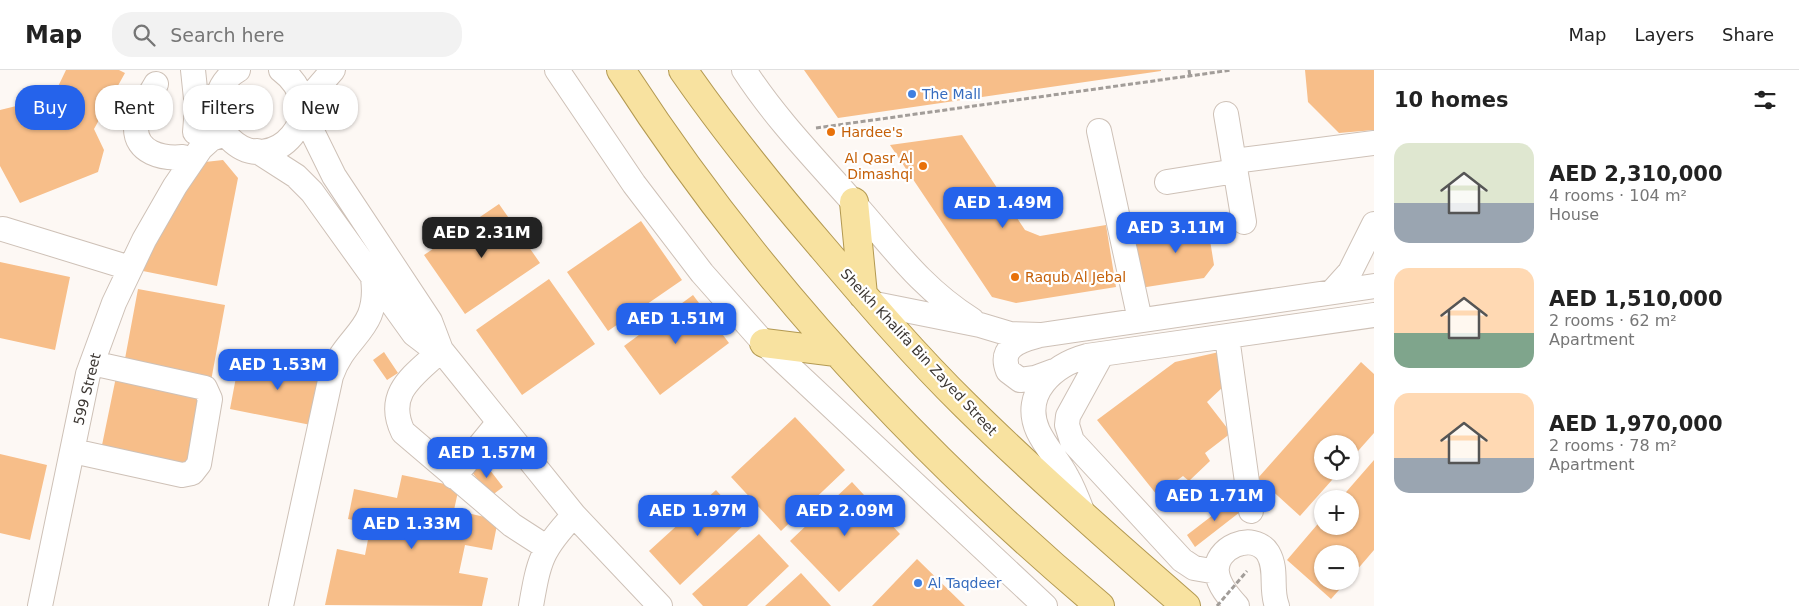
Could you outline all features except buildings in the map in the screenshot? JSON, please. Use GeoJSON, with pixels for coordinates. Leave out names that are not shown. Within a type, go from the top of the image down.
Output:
{"type":"FeatureCollection","features":[{"type":"Feature","properties":{"kind":"main road"},"geometry":{"type":"LineString","coordinates":[[621,70],[683,160],[736,231],[836,352],[949,470],[1021,537],[1100,606]]}},
{"type":"Feature","properties":{"kind":"main road","name":"Sheikh Khalifa Bin Zayed Street"},"geometry":{"type":"LineString","coordinates":[[683,70],[748,158],[866,299],[964,404],[1086,520],[1186,606]]}},
{"type":"Feature","properties":{"kind":"main road"},"geometry":{"type":"LineString","coordinates":[[854,202],[866,299]]}},
{"type":"Feature","properties":{"kind":"main road"},"geometry":{"type":"LineString","coordinates":[[764,343],[836,352]]}},
{"type":"Feature","properties":{"kind":"street"},"geometry":{"type":"LineString","coordinates":[[193,70],[197,108],[196,132]]}},
{"type":"Feature","properties":{"kind":"street","name":"599 Street"},"geometry":{"type":"LineString","coordinates":[[220,85],[238,70]]}},
{"type":"Feature","properties":{"kind":"street"},"geometry":{"type":"LineString","coordinates":[[281,70],[296,85]]}},
{"type":"Feature","properties":{"kind":"street"},"geometry":{"type":"LineString","coordinates":[[320,85],[333,70]]}},
{"type":"Feature","properties":{"kind":"street"},"geometry":{"type":"LineString","coordinates":[[557,70],[645,198],[702,273],[764,343],[1045,606]]}},
{"type":"Feature","properties":{"kind":"street"},"geometry":{"type":"LineString","coordinates":[[744,70],[790,132],[934,294],[980,325]]}},
{"type":"Feature","properties":{"kind":"street"},"geometry":{"type":"LineString","coordinates":[[156,84],[138,116],[136,127],[138,138],[144,148],[153,154],[163,158],[183,157]]}},
{"type":"Feature","properties":{"kind":"street"},"geometry":{"type":"LineString","coordinates":[[1226,114],[1244,222]]}},
{"type":"Feature","properties":{"kind":"street"},"geometry":{"type":"LineString","coordinates":[[223,130],[225,134],[245,149],[258,151],[270,150],[287,141],[296,130]]}},
{"type":"Feature","properties":{"kind":"street"},"geometry":{"type":"LineString","coordinates":[[312,130],[334,176],[430,321],[441,350],[574,515],[660,606]]}},
{"type":"Feature","properties":{"kind":"street"},"geometry":{"type":"LineString","coordinates":[[1100,131],[1140,320]]}},
{"type":"Feature","properties":{"kind":"street","name":"599 Street"},"geometry":{"type":"LineString","coordinates":[[176,186],[183,157],[196,132]]}},
{"type":"Feature","properties":{"kind":"street","name":"599 Street"},"geometry":{"type":"LineString","coordinates":[[40,606],[92,363],[114,303],[130,268],[176,186],[201,148],[211,139],[225,134]]}},
{"type":"Feature","properties":{"kind":"street"},"geometry":{"type":"LineString","coordinates":[[1167,182],[1235,166],[1374,144]]}},
{"type":"Feature","properties":{"kind":"street"},"geometry":{"type":"LineString","coordinates":[[258,151],[296,176],[312,192],[407,326],[422,341],[441,350]]}},
{"type":"Feature","properties":{"kind":"street"},"geometry":{"type":"LineString","coordinates":[[1332,292],[1350,272],[1374,224]]}},
{"type":"Feature","properties":{"kind":"street"},"geometry":{"type":"LineString","coordinates":[[3,230],[130,268]]}},
{"type":"Feature","properties":{"kind":"street"},"geometry":{"type":"LineString","coordinates":[[282,606],[331,376],[342,352],[360,334],[368,322],[374,308],[374,278]]}},
{"type":"Feature","properties":{"kind":"street"},"geometry":{"type":"LineString","coordinates":[[866,299],[980,325],[1010,334],[1042,334],[1374,286]]}},
{"type":"Feature","properties":{"kind":"street"},"geometry":{"type":"LineString","coordinates":[[1042,334],[1013,344],[1008,350],[1006,364],[1008,371],[1020,380],[1035,378],[1075,360],[1102,354],[1374,315]]}},
{"type":"Feature","properties":{"kind":"street"},"geometry":{"type":"LineString","coordinates":[[360,334],[382,325],[407,326]]}},
{"type":"Feature","properties":{"kind":"street"},"geometry":{"type":"LineString","coordinates":[[1226,337],[1251,511]]}},
{"type":"Feature","properties":{"kind":"street"},"geometry":{"type":"LineString","coordinates":[[441,350],[400,391],[396,405],[397,419],[403,432],[512,525],[546,547]]}},
{"type":"Feature","properties":{"kind":"street"},"geometry":{"type":"LineString","coordinates":[[1102,354],[1068,416],[1068,434],[1072,441],[1182,560],[1194,568],[1217,572]]}},
{"type":"Feature","properties":{"kind":"street"},"geometry":{"type":"LineString","coordinates":[[73,451],[182,475],[192,473],[198,464],[210,400],[210,395],[205,388],[92,363]]}},
{"type":"Feature","properties":{"kind":"street"},"geometry":{"type":"LineString","coordinates":[[1054,371],[1045,380],[1035,398],[1036,422],[1043,440],[1068,478],[1086,520]]}},
{"type":"Feature","properties":{"kind":"street"},"geometry":{"type":"LineString","coordinates":[[454,477],[499,422]]}},
{"type":"Feature","properties":{"kind":"street"},"geometry":{"type":"LineString","coordinates":[[531,606],[540,559],[546,547],[574,515]]}},
{"type":"Feature","properties":{"kind":"street"},"geometry":{"type":"LineString","coordinates":[[1237,606],[1220,582],[1217,572],[1218,562],[1228,550],[1245,542],[1256,543],[1268,554],[1272,564],[1277,606]]}},
{"type":"Feature","properties":{"kind":"path"},"geometry":{"type":"LineString","coordinates":[[1189,70],[1190,76]]}},
{"type":"Feature","properties":{"kind":"path"},"geometry":{"type":"LineString","coordinates":[[790,132],[1232,70]]}},
{"type":"Feature","properties":{"kind":"path"},"geometry":{"type":"LineString","coordinates":[[1217,606],[1247,571]]}},
{"type":"Feature","properties":{"kind":"place","name":"The Mall"},"geometry":{"type":"Point","coordinates":[912,94]}},
{"type":"Feature","properties":{"kind":"place","name":"Hardee's"},"geometry":{"type":"Point","coordinates":[831,132]}},
{"type":"Feature","properties":{"kind":"place","name":"Al Qasr Al Dimashqi"},"geometry":{"type":"Point","coordinates":[923,166]}},
{"type":"Feature","properties":{"kind":"place","name":"Raqub Al Jebal"},"geometry":{"type":"Point","coordinates":[1015,277]}},
{"type":"Feature","properties":{"kind":"place","name":"Al Taqdeer"},"geometry":{"type":"Point","coordinates":[918,583]}}]}
